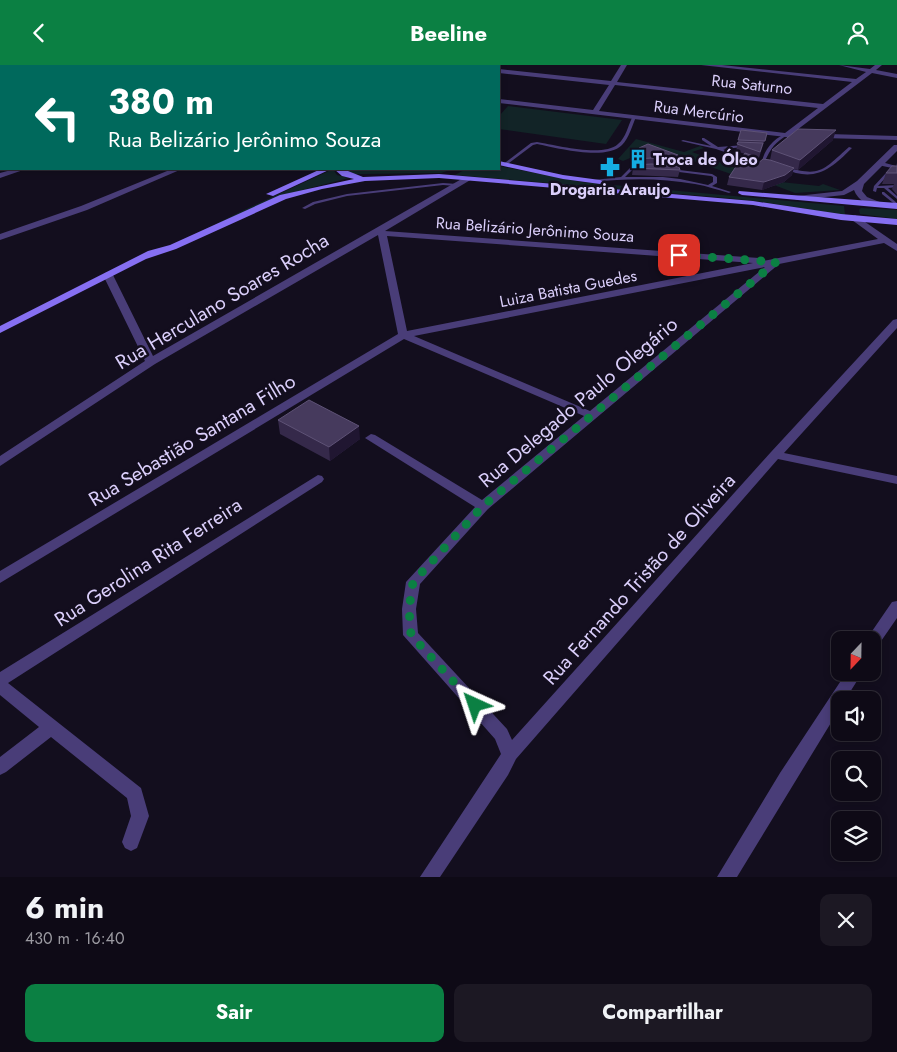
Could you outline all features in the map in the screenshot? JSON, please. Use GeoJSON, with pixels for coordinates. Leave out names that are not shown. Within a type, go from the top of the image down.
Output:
{"type":"FeatureCollection","features":[{"type":"Feature","properties":{"kind":"main road"},"geometry":{"type":"LineString","coordinates":[[501,164],[563,177],[594,181],[892,206]]}},
{"type":"Feature","properties":{"kind":"main road"},"geometry":{"type":"LineString","coordinates":[[0,331],[239,208],[325,170]]}},
{"type":"Feature","properties":{"kind":"main road"},"geometry":{"type":"LineString","coordinates":[[339,170],[345,174],[365,179]]}},
{"type":"Feature","properties":{"kind":"main road"},"geometry":{"type":"LineString","coordinates":[[439,176],[454,170]]}},
{"type":"Feature","properties":{"kind":"main road"},"geometry":{"type":"LineString","coordinates":[[144,257],[173,247],[284,197],[321,187],[365,179],[439,176],[753,203],[855,218],[897,222]]}},
{"type":"Feature","properties":{"kind":"main road"},"geometry":{"type":"LineString","coordinates":[[855,218],[852,210],[856,206],[892,206]]}},
{"type":"Feature","properties":{"kind":"street"},"geometry":{"type":"LineString","coordinates":[[595,112],[624,65]]}},
{"type":"Feature","properties":{"kind":"street"},"geometry":{"type":"LineString","coordinates":[[704,65],[857,81]]}},
{"type":"Feature","properties":{"kind":"street"},"geometry":{"type":"LineString","coordinates":[[842,65],[897,76]]}},
{"type":"Feature","properties":{"kind":"street"},"geometry":{"type":"LineString","coordinates":[[786,135],[879,65]]}},
{"type":"Feature","properties":{"kind":"street","name":"Rua Saturno"},"geometry":{"type":"LineString","coordinates":[[500,71],[823,106]]}},
{"type":"Feature","properties":{"kind":"street","name":"Rua Mercúrio"},"geometry":{"type":"LineString","coordinates":[[500,101],[786,135],[897,139]]}},
{"type":"Feature","properties":{"kind":"street"},"geometry":{"type":"LineString","coordinates":[[796,198],[844,193],[860,183],[897,147]]}},
{"type":"Feature","properties":{"kind":"street"},"geometry":{"type":"LineString","coordinates":[[881,163],[892,166]]}},
{"type":"Feature","properties":{"kind":"street"},"geometry":{"type":"LineString","coordinates":[[0,176],[19,170]]}},
{"type":"Feature","properties":{"kind":"street"},"geometry":{"type":"LineString","coordinates":[[0,237],[84,208],[176,170]]}},
{"type":"Feature","properties":{"kind":"street","name":"Rua Herculano Soares Rocha"},"geometry":{"type":"LineString","coordinates":[[0,462],[22,445],[151,362],[468,179]]}},
{"type":"Feature","properties":{"kind":"street"},"geometry":{"type":"LineString","coordinates":[[860,183],[859,194],[868,201],[892,206]]}},
{"type":"Feature","properties":{"kind":"street"},"geometry":{"type":"LineString","coordinates":[[855,218],[897,248]]}},
{"type":"Feature","properties":{"kind":"street"},"geometry":{"type":"LineString","coordinates":[[884,221],[878,226],[884,239]]}},
{"type":"Feature","properties":{"kind":"street"},"geometry":{"type":"LineString","coordinates":[[379,232],[403,335],[593,416]]}},
{"type":"Feature","properties":{"kind":"street","name":"Rua Belizário Jerônimo Souza"},"geometry":{"type":"LineString","coordinates":[[379,232],[776,262]]}},
{"type":"Feature","properties":{"kind":"street","name":"Luiza Batista Guedes"},"geometry":{"type":"LineString","coordinates":[[403,335],[884,239]]}},
{"type":"Feature","properties":{"kind":"street","name":"Rua Delegado Paulo Olegário"},"geometry":{"type":"LineString","coordinates":[[510,754],[501,734],[411,635],[409,609],[413,582],[483,506],[776,262]]}},
{"type":"Feature","properties":{"kind":"street"},"geometry":{"type":"LineString","coordinates":[[108,275],[151,362]]}},
{"type":"Feature","properties":{"kind":"street","name":"Rua Fernando Tristão de Oliveira"},"geometry":{"type":"LineString","coordinates":[[429,877],[502,770],[510,754],[775,455],[897,322]]}},
{"type":"Feature","properties":{"kind":"street","name":"Rua Sebastião Santana Filho"},"geometry":{"type":"LineString","coordinates":[[0,579],[403,335]]}},
{"type":"Feature","properties":{"kind":"street"},"geometry":{"type":"LineString","coordinates":[[371,438],[483,506]]}},
{"type":"Feature","properties":{"kind":"street"},"geometry":{"type":"LineString","coordinates":[[775,455],[897,480]]}},
{"type":"Feature","properties":{"kind":"street","name":"Rua Gerolina Rita Ferreira"},"geometry":{"type":"LineString","coordinates":[[0,680],[318,479]]}},
{"type":"Feature","properties":{"kind":"street"},"geometry":{"type":"LineString","coordinates":[[881,631],[895,613]]}},
{"type":"Feature","properties":{"kind":"street"},"geometry":{"type":"LineString","coordinates":[[726,877],[786,778],[849,681]]}},
{"type":"Feature","properties":{"kind":"street"},"geometry":{"type":"LineString","coordinates":[[0,687],[135,794],[140,816],[131,842]]}},
{"type":"Feature","properties":{"kind":"street"},"geometry":{"type":"LineString","coordinates":[[0,767],[51,727]]}},
{"type":"Feature","properties":{"kind":"lane"},"geometry":{"type":"LineString","coordinates":[[501,164],[532,144],[537,143],[593,152],[608,152],[620,146],[634,117]]}},
{"type":"Feature","properties":{"kind":"lane"},"geometry":{"type":"LineString","coordinates":[[683,141],[717,148],[770,165],[763,161],[770,147],[779,137],[786,135]]}},
{"type":"Feature","properties":{"kind":"lane"},"geometry":{"type":"LineString","coordinates":[[703,139],[717,148],[747,146]]}},
{"type":"Feature","properties":{"kind":"lane"},"geometry":{"type":"LineString","coordinates":[[762,147],[770,147]]}},
{"type":"Feature","properties":{"kind":"lane"},"geometry":{"type":"LineString","coordinates":[[786,173],[778,168],[817,175],[850,148]]}},
{"type":"Feature","properties":{"kind":"lane"},"geometry":{"type":"LineString","coordinates":[[623,177],[631,169],[651,168]]}},
{"type":"Feature","properties":{"kind":"lane"},"geometry":{"type":"LineString","coordinates":[[668,170],[712,175],[715,177],[715,183],[710,185]]}},
{"type":"Feature","properties":{"kind":"lane"},"geometry":{"type":"LineString","coordinates":[[877,190],[887,174],[897,174]]}},
{"type":"Feature","properties":{"kind":"lane"},"geometry":{"type":"LineString","coordinates":[[594,181],[623,177],[710,185],[730,192]]}},
{"type":"Feature","properties":{"kind":"lane"},"geometry":{"type":"LineString","coordinates":[[304,208],[314,203],[347,195],[443,184],[457,185]]}},
{"type":"Feature","properties":{"kind":"lane"},"geometry":{"type":"LineString","coordinates":[[877,190],[884,187],[897,186]]}},
{"type":"Feature","properties":{"kind":"lane"},"geometry":{"type":"LineString","coordinates":[[884,187],[897,198]]}},
{"type":"Feature","properties":{"kind":"lane"},"geometry":{"type":"LineString","coordinates":[[877,190],[892,206]]}},
{"type":"Feature","properties":{"kind":"lane"},"geometry":{"type":"LineString","coordinates":[[877,190],[892,206]]}},
{"type":"Feature","properties":{"kind":"shaded area"},"geometry":{"type":"Polygon","coordinates":[[[508,106],[622,120],[606,144],[500,129],[500,115],[508,106]]]}},
{"type":"Feature","properties":{"kind":"shaded area"},"geometry":{"type":"Polygon","coordinates":[[[636,139],[684,152],[700,146],[704,148],[692,152],[771,181],[819,186],[823,184],[840,190],[795,193],[670,153],[647,151],[623,161],[618,159],[636,139]]]}},
{"type":"Feature","properties":{"kind":"shaded area"},"geometry":{"type":"Polygon","coordinates":[[[500,166],[581,182],[844,206],[845,215],[756,201],[455,175],[464,170],[500,170],[500,166]]]}},
{"type":"Feature","properties":{"kind":"shaded area"},"geometry":{"type":"Polygon","coordinates":[[[331,170],[334,170],[337,175],[349,178],[283,195],[174,245],[331,170]]]}},
{"type":"Feature","properties":{"kind":"shaded area"},"geometry":{"type":"Polygon","coordinates":[[[347,170],[450,170],[441,173],[353,174],[347,170]]]}},
{"type":"Feature","properties":{"kind":"shaded area"},"geometry":{"type":"Polygon","coordinates":[[[861,208],[897,210],[897,219],[860,214],[859,210],[861,208]]]}},
{"type":"Feature","properties":{"kind":"building"},"geometry":{"type":"Polygon","coordinates":[[[798,129],[836,130],[800,160],[772,150],[798,129]]]}},
{"type":"Feature","properties":{"kind":"building"},"geometry":{"type":"Polygon","coordinates":[[[741,130],[767,133],[765,141],[738,140],[741,130]]]}},
{"type":"Feature","properties":{"kind":"building"},"geometry":{"type":"Polygon","coordinates":[[[738,142],[763,143],[760,152],[737,144],[738,142]]]}},
{"type":"Feature","properties":{"kind":"building"},"geometry":{"type":"Polygon","coordinates":[[[648,144],[678,155],[679,161],[652,158],[636,159],[639,148],[648,144]]]}},
{"type":"Feature","properties":{"kind":"building"},"geometry":{"type":"Polygon","coordinates":[[[745,153],[758,158],[756,165],[763,159],[794,168],[785,175],[764,182],[729,177],[745,153]]]}},
{"type":"Feature","properties":{"kind":"building"},"geometry":{"type":"Polygon","coordinates":[[[652,164],[679,167],[680,170],[633,168],[634,165],[652,164]]]}},
{"type":"Feature","properties":{"kind":"building"},"geometry":{"type":"Polygon","coordinates":[[[892,166],[897,166],[897,173],[886,173],[892,166]]]}},
{"type":"Feature","properties":{"kind":"building"},"geometry":{"type":"Polygon","coordinates":[[[309,400],[359,426],[329,447],[278,420],[309,400]]]}},
{"type":"Feature","properties":{"kind":"place","name":"Troca de Óleo"},"geometry":{"type":"Point","coordinates":[638,159]}},
{"type":"Feature","properties":{"kind":"place","name":"Drogaria Araujo"},"geometry":{"type":"Point","coordinates":[610,167]}},
{"type":"Feature","properties":{"kind":"route"},"geometry":{"type":"LineString","coordinates":[[475,705],[411,635],[409,609],[413,582],[483,506],[776,262],[679,255]]}}]}
